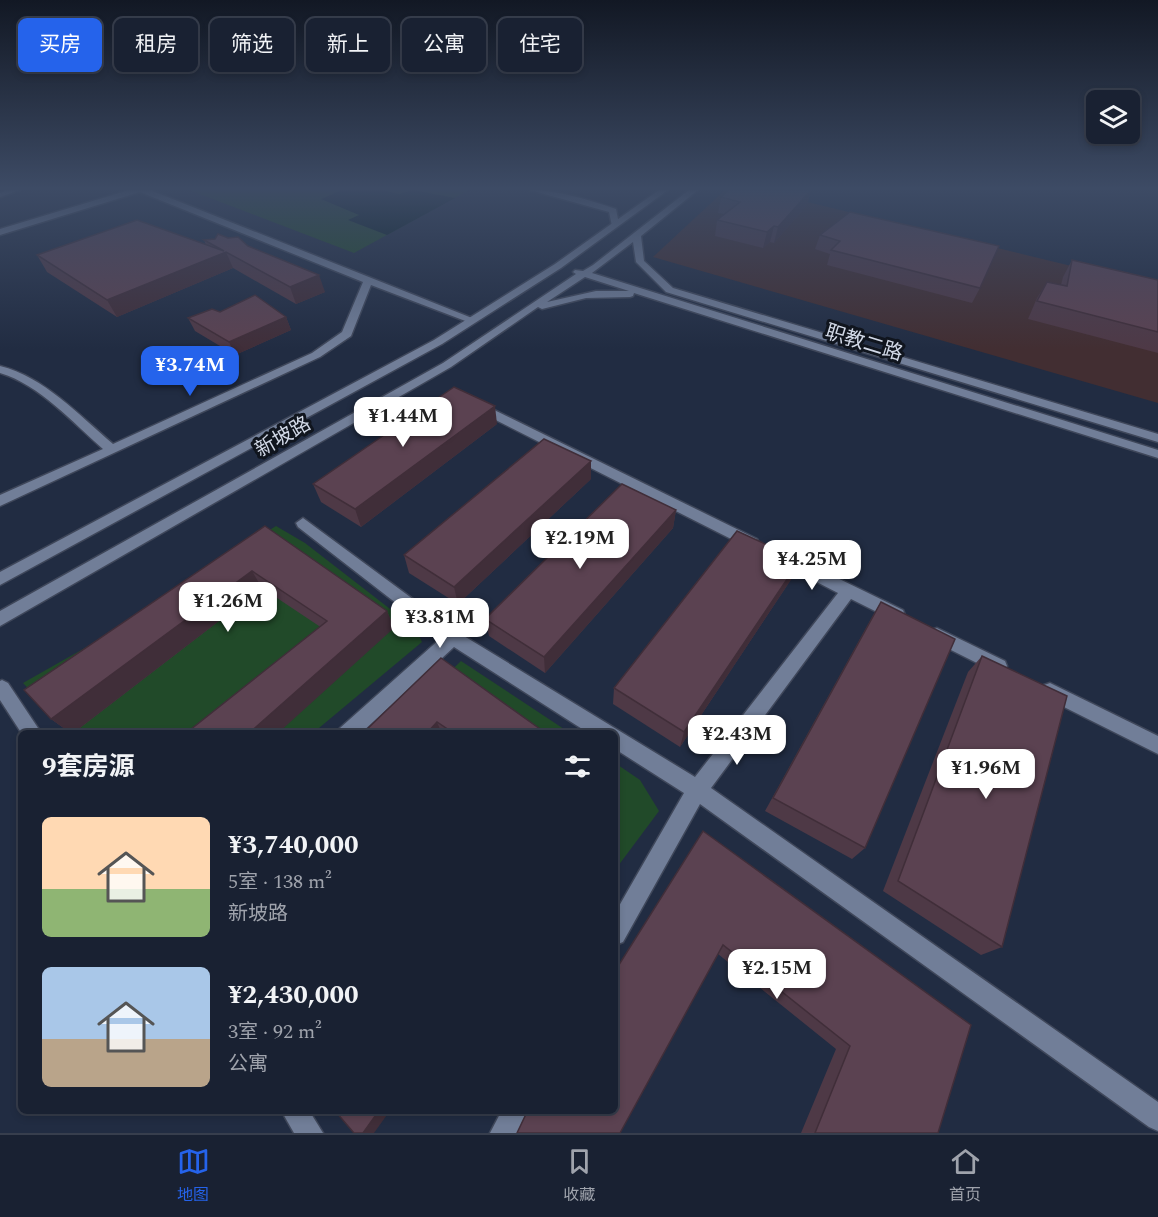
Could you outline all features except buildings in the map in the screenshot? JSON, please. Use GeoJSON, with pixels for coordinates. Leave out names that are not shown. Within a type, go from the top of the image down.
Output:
{"type":"FeatureCollection","features":[{"type":"Feature","properties":{"kind":"street"},"geometry":{"type":"LineString","coordinates":[[272,243],[472,320]]}},
{"type":"Feature","properties":{"kind":"street","name":"新坡路"},"geometry":{"type":"LineString","coordinates":[[0,579],[438,342],[590,243]]}},
{"type":"Feature","properties":{"kind":"street","name":"新坡路"},"geometry":{"type":"LineString","coordinates":[[0,619],[447,365],[597,267],[627,243]]}},
{"type":"Feature","properties":{"kind":"street"},"geometry":{"type":"LineString","coordinates":[[638,243],[640,262],[669,290]]}},
{"type":"Feature","properties":{"kind":"street","name":"职教二路"},"geometry":{"type":"LineString","coordinates":[[564,262],[597,267],[1158,438]]}},
{"type":"Feature","properties":{"kind":"street","name":"职教二路"},"geometry":{"type":"LineString","coordinates":[[564,262],[584,274],[1158,454]]}},
{"type":"Feature","properties":{"kind":"street"},"geometry":{"type":"LineString","coordinates":[[0,501],[316,355],[346,334],[368,281]]}},
{"type":"Feature","properties":{"kind":"street"},"geometry":{"type":"LineString","coordinates":[[528,310],[576,296],[613,292],[659,297]]}},
{"type":"Feature","properties":{"kind":"street"},"geometry":{"type":"LineString","coordinates":[[0,369],[9,370],[31,383],[112,450]]}},
{"type":"Feature","properties":{"kind":"street"},"geometry":{"type":"LineString","coordinates":[[480,407],[1009,671]]}},
{"type":"Feature","properties":{"kind":"street"},"geometry":{"type":"LineString","coordinates":[[303,523],[453,638],[601,730]]}},
{"type":"Feature","properties":{"kind":"street"},"geometry":{"type":"LineString","coordinates":[[618,929],[697,790],[848,591]]}},
{"type":"Feature","properties":{"kind":"street"},"geometry":{"type":"LineString","coordinates":[[350,730],[453,638]]}},
{"type":"Feature","properties":{"kind":"street"},"geometry":{"type":"LineString","coordinates":[[1041,687],[1158,745]]}},
{"type":"Feature","properties":{"kind":"street"},"geometry":{"type":"LineString","coordinates":[[2,688],[30,730]]}},
{"type":"Feature","properties":{"kind":"street"},"geometry":{"type":"LineString","coordinates":[[618,741],[697,790],[1158,1118]]}},
{"type":"Feature","properties":{"kind":"street"},"geometry":{"type":"LineString","coordinates":[[296,1114],[310,1133]]}},
{"type":"Feature","properties":{"kind":"street"},"geometry":{"type":"LineString","coordinates":[[503,1133],[514,1114]]}},
{"type":"Feature","properties":{"kind":"shaded area"},"geometry":{"type":"Polygon","coordinates":[[[668,243],[976,243],[1158,287],[1158,403],[653,257],[668,243]]]}},
{"type":"Feature","properties":{"kind":"green space"},"geometry":{"type":"Polygon","coordinates":[[[327,243],[372,243],[354,253],[327,243]]]}},
{"type":"Feature","properties":{"kind":"green space"},"geometry":{"type":"Polygon","coordinates":[[[276,526],[305,543],[416,629],[422,642],[317,730],[68,730],[23,683],[148,612],[193,578],[276,526]]]}},
{"type":"Feature","properties":{"kind":"green space"},"geometry":{"type":"Polygon","coordinates":[[[461,661],[565,730],[390,730],[461,661]]]}},
{"type":"Feature","properties":{"kind":"green space"},"geometry":{"type":"Polygon","coordinates":[[[618,765],[640,780],[659,811],[618,866],[618,765]]]}}]}
